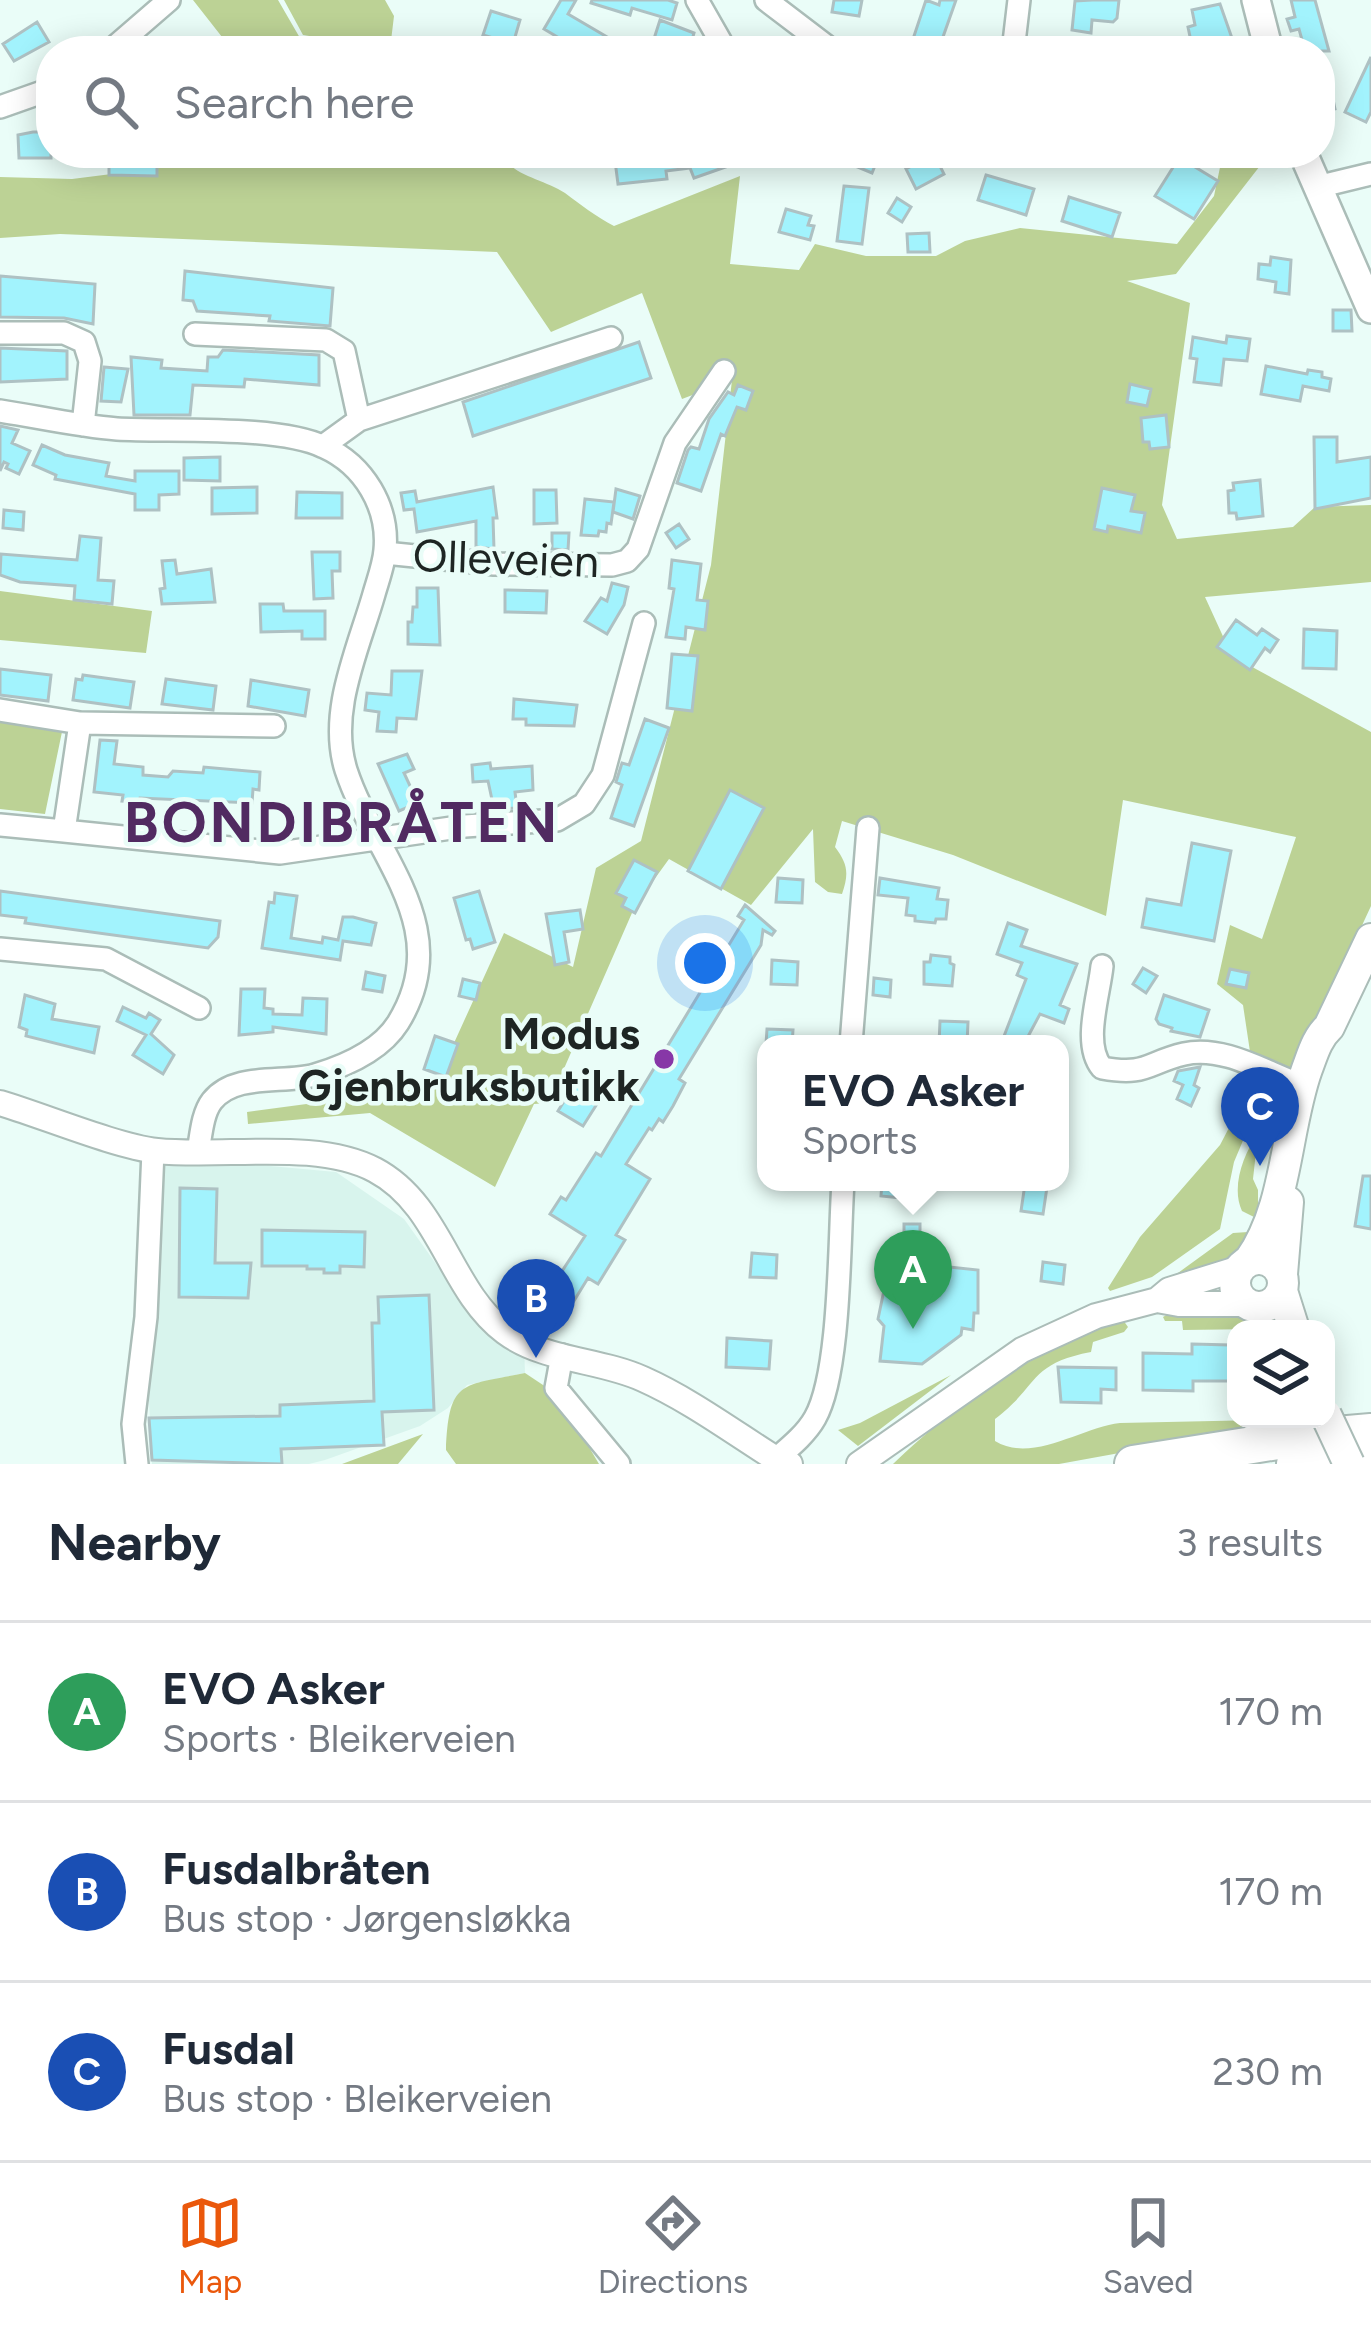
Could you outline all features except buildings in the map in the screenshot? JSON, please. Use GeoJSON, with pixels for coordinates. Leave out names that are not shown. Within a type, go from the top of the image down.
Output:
{"type":"FeatureCollection","features":[{"type":"Feature","properties":{"kind":"highway"},"geometry":{"type":"LineString","coordinates":[[1133,1464],[1290,1439],[1371,1432]]}},
{"type":"Feature","properties":{"kind":"highway"},"geometry":{"type":"LineString","coordinates":[[1295,1464],[1371,1456]]}},
{"type":"Feature","properties":{"kind":"main road"},"geometry":{"type":"LineString","coordinates":[[1256,0],[1265,36]]}},
{"type":"Feature","properties":{"kind":"main road"},"geometry":{"type":"LineString","coordinates":[[1309,168],[1371,309]]}},
{"type":"Feature","properties":{"kind":"main road"},"geometry":{"type":"LineString","coordinates":[[1268,1301],[1236,1290],[1273,1211],[1301,1085],[1319,1036],[1329,1027],[1371,939]]}},
{"type":"Feature","properties":{"kind":"main road"},"geometry":{"type":"LineString","coordinates":[[1268,1301],[1293,1159],[1329,1027]]}},
{"type":"Feature","properties":{"kind":"main road"},"geometry":{"type":"LineString","coordinates":[[1245,1264],[1268,1261],[1268,1301]]}},
{"type":"Feature","properties":{"kind":"main road"},"geometry":{"type":"LineString","coordinates":[[1326,1428],[1339,1464]]}},
{"type":"Feature","properties":{"kind":"main road"},"geometry":{"type":"LineString","coordinates":[[1328,1428],[1349,1464]]}},
{"type":"Feature","properties":{"kind":"street"},"geometry":{"type":"LineString","coordinates":[[127,36],[169,0]]}},
{"type":"Feature","properties":{"kind":"street"},"geometry":{"type":"LineString","coordinates":[[697,0],[717,36]]}},
{"type":"Feature","properties":{"kind":"street"},"geometry":{"type":"LineString","coordinates":[[766,0],[813,36]]}},
{"type":"Feature","properties":{"kind":"street"},"geometry":{"type":"LineString","coordinates":[[1015,36],[1019,0]]}},
{"type":"Feature","properties":{"kind":"street"},"geometry":{"type":"LineString","coordinates":[[0,106],[36,94]]}},
{"type":"Feature","properties":{"kind":"street"},"geometry":{"type":"LineString","coordinates":[[1317,188],[1371,174]]}},
{"type":"Feature","properties":{"kind":"street"},"geometry":{"type":"LineString","coordinates":[[0,333],[64,333],[84,343],[90,361],[83,425]]}},
{"type":"Feature","properties":{"kind":"street"},"geometry":{"type":"LineString","coordinates":[[195,334],[337,344],[344,351],[359,420]]}},
{"type":"Feature","properties":{"kind":"street"},"geometry":{"type":"LineString","coordinates":[[323,446],[359,420],[611,338]]}},
{"type":"Feature","properties":{"kind":"street","name":"Olleveien"},"geometry":{"type":"LineString","coordinates":[[386,553],[494,564],[612,565],[627,561],[638,549],[675,443],[724,370]]}},
{"type":"Feature","properties":{"kind":"street"},"geometry":{"type":"LineString","coordinates":[[0,411],[83,425],[280,437],[323,446],[353,467],[376,494],[385,526],[386,553],[343,700],[339,732],[349,777],[418,924],[419,962],[410,999],[396,1026],[369,1052],[314,1076],[232,1085],[209,1104],[198,1153]]}},
{"type":"Feature","properties":{"kind":"street"},"geometry":{"type":"LineString","coordinates":[[0,825],[280,853],[465,826],[557,820],[584,804],[603,776],[644,623]]}},
{"type":"Feature","properties":{"kind":"street"},"geometry":{"type":"LineString","coordinates":[[0,710],[80,723],[274,727]]}},
{"type":"Feature","properties":{"kind":"street"},"geometry":{"type":"LineString","coordinates":[[64,831],[80,723]]}},
{"type":"Feature","properties":{"kind":"street"},"geometry":{"type":"LineString","coordinates":[[852,1035],[868,828]]}},
{"type":"Feature","properties":{"kind":"street"},"geometry":{"type":"LineString","coordinates":[[0,949],[106,959],[199,1008]]}},
{"type":"Feature","properties":{"kind":"street"},"geometry":{"type":"LineString","coordinates":[[1102,966],[1093,1041],[1095,1062],[1102,1068],[1135,1071],[1185,1054],[1226,1055],[1301,1085]]}},
{"type":"Feature","properties":{"kind":"street"},"geometry":{"type":"LineString","coordinates":[[0,1103],[153,1151],[309,1155],[346,1159],[374,1170],[414,1201],[498,1327],[532,1347],[641,1378],[782,1462],[806,1431],[825,1394],[832,1360],[842,1191]]}},
{"type":"Feature","properties":{"kind":"street"},"geometry":{"type":"LineString","coordinates":[[137,1464],[133,1424],[146,1317],[153,1151]]}},
{"type":"Feature","properties":{"kind":"street"},"geometry":{"type":"LineString","coordinates":[[859,1464],[1022,1350],[1096,1316],[1157,1300],[1169,1290],[1245,1264]]}},
{"type":"Feature","properties":{"kind":"street"},"geometry":{"type":"LineString","coordinates":[[1157,1300],[1178,1304],[1268,1301]]}},
{"type":"Feature","properties":{"kind":"street"},"geometry":{"type":"LineString","coordinates":[[562,1355],[556,1388],[619,1464]]}},
{"type":"Feature","properties":{"kind":"street"},"geometry":{"type":"LineString","coordinates":[[879,1464],[903,1436]]}},
{"type":"Feature","properties":{"kind":"shaded area"},"geometry":{"type":"Polygon","coordinates":[[[149,1155],[336,1172],[404,1219],[471,1313],[524,1345],[525,1373],[467,1385],[448,1408],[420,1426],[309,1464],[152,1464],[146,1333],[149,1155]]]}},
{"type":"Feature","properties":{"kind":"green space"},"geometry":{"type":"Polygon","coordinates":[[[193,0],[278,0],[299,36],[221,36],[193,0]]]}},
{"type":"Feature","properties":{"kind":"green space"},"geometry":{"type":"Polygon","coordinates":[[[284,0],[385,0],[394,16],[392,36],[303,35],[284,0]]]}},
{"type":"Feature","properties":{"kind":"green space"},"geometry":{"type":"Polygon","coordinates":[[[159,168],[514,168],[565,193],[614,226],[740,176],[730,264],[799,270],[815,244],[866,256],[936,256],[965,241],[1020,228],[1177,244],[1214,196],[1220,168],[1258,168],[1176,274],[1127,281],[1190,303],[1162,505],[1177,539],[1293,527],[1315,507],[1371,505],[1371,582],[1205,597],[1232,656],[1371,732],[1371,906],[1295,1070],[1252,1065],[1243,1005],[1217,984],[1230,925],[1262,939],[1296,837],[1123,800],[1106,916],[953,855],[842,821],[835,847],[846,869],[842,894],[828,892],[815,882],[813,829],[751,905],[669,859],[635,906],[549,1103],[534,1104],[495,1187],[370,1113],[248,1124],[247,1112],[434,1087],[504,933],[573,967],[596,868],[641,841],[711,565],[732,380],[682,399],[642,293],[551,332],[497,252],[60,234],[0,238],[0,177],[72,179],[159,168]]]}},
{"type":"Feature","properties":{"kind":"green space"},"geometry":{"type":"Polygon","coordinates":[[[0,591],[152,611],[146,653],[0,640],[0,591]]]}},
{"type":"Feature","properties":{"kind":"green space"},"geometry":{"type":"Polygon","coordinates":[[[0,717],[63,727],[45,814],[0,809],[0,717]]]}},
{"type":"Feature","properties":{"kind":"green space"},"geometry":{"type":"Polygon","coordinates":[[[1242,1103],[1266,1107],[1247,1131],[1234,1162],[1220,1229],[1152,1277],[1110,1291],[1140,1237],[1220,1145],[1242,1103]]]}},
{"type":"Feature","properties":{"kind":"green space"},"geometry":{"type":"Polygon","coordinates":[[[1258,1134],[1253,1179],[1258,1219],[1242,1211],[1238,1182],[1258,1134]]]}},
{"type":"Feature","properties":{"kind":"green space"},"geometry":{"type":"Polygon","coordinates":[[[1248,1232],[1228,1261],[1171,1278],[1233,1233],[1248,1232]]]}},
{"type":"Feature","properties":{"kind":"green space"},"geometry":{"type":"Polygon","coordinates":[[[1170,1313],[1237,1314],[1246,1320],[1227,1320],[1227,1329],[1183,1330],[1182,1321],[1163,1317],[1170,1313]]]}},
{"type":"Feature","properties":{"kind":"green space"},"geometry":{"type":"Polygon","coordinates":[[[1123,1320],[1128,1327],[1093,1342],[1091,1352],[1056,1363],[1036,1377],[995,1419],[995,1441],[1009,1447],[1041,1446],[1120,1423],[1227,1421],[1227,1428],[1257,1428],[1059,1464],[893,1464],[999,1377],[1092,1329],[1123,1320]]]}},
{"type":"Feature","properties":{"kind":"green space"},"geometry":{"type":"Polygon","coordinates":[[[525,1373],[558,1395],[599,1464],[456,1464],[446,1450],[455,1398],[473,1384],[525,1373]]]}},
{"type":"Feature","properties":{"kind":"green space"},"geometry":{"type":"Polygon","coordinates":[[[951,1375],[858,1446],[838,1430],[860,1423],[951,1375]]]}},
{"type":"Feature","properties":{"kind":"green space"},"geometry":{"type":"Polygon","coordinates":[[[423,1434],[398,1464],[342,1464],[423,1434]]]}},
{"type":"Feature","properties":{"kind":"place","name":"Modus Gjenbruksbutikk"},"geometry":{"type":"Point","coordinates":[664,1059]}},
{"type":"Feature","properties":{"kind":"place","name":"Fusdal"},"geometry":{"type":"Point","coordinates":[1260,1166]}},
{"type":"Feature","properties":{"kind":"place","name":"EVO Asker"},"geometry":{"type":"Point","coordinates":[913,1329]}},
{"type":"Feature","properties":{"kind":"place","name":"Fusdalbråten"},"geometry":{"type":"Point","coordinates":[536,1358]}},
{"type":"Feature","properties":{"kind":"district","name":"BONDIBRÅTEN"},"geometry":{"type":"Point","coordinates":[342,822]}}]}
